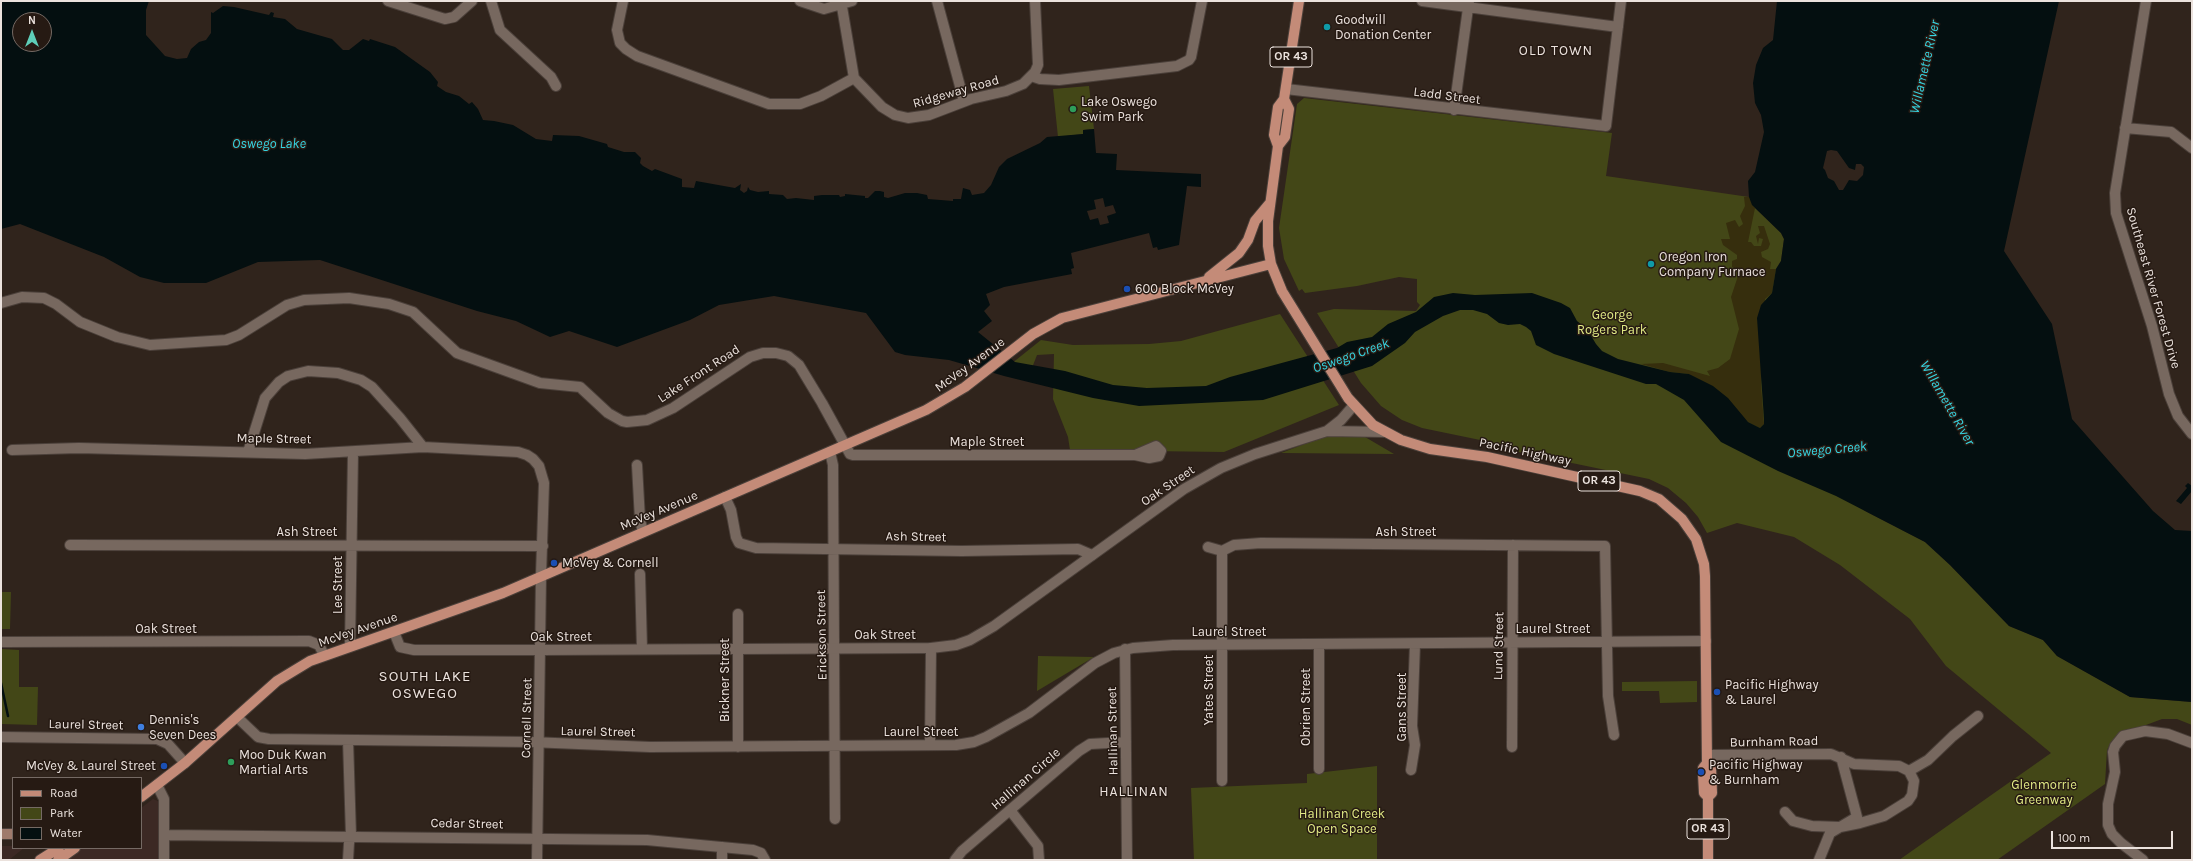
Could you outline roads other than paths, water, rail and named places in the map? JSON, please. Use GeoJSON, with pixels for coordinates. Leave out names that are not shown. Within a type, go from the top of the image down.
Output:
{"type":"FeatureCollection","features":[{"type":"Feature","properties":{"kind":"main road","name":"OR 43"},"geometry":{"type":"LineString","coordinates":[[1271,264],[1267,234],[1270,203],[1278,146],[1285,137],[1289,108],[1285,94],[1299,1]]}},
{"type":"Feature","properties":{"kind":"main road","name":"McVey Avenue"},"geometry":{"type":"LineString","coordinates":[[1204,280],[1239,253],[1248,240],[1255,221],[1270,203]]}},
{"type":"Feature","properties":{"kind":"main road","name":"McVey Avenue"},"geometry":{"type":"LineString","coordinates":[[142,796],[185,763],[286,674],[324,655],[504,593],[938,404],[979,376],[1040,329],[1062,318],[1204,280],[1271,264]]}},
{"type":"Feature","properties":{"kind":"main road","name":"Pacific Highway"},"geometry":{"type":"LineString","coordinates":[[1271,264],[1282,290],[1351,402],[1373,425],[1401,440],[1430,449],[1487,457],[1626,486],[1659,500],[1682,519],[1696,539],[1700,550],[1705,576],[1707,759],[1711,767],[1712,793],[1708,797],[1708,860]]}},
{"type":"Feature","properties":{"kind":"main road"},"geometry":{"type":"LineString","coordinates":[[1,834],[12,834]]}},
{"type":"Feature","properties":{"kind":"main road"},"geometry":{"type":"LineString","coordinates":[[40,860],[59,852],[72,849]]}},
{"type":"Feature","properties":{"kind":"street"},"geometry":{"type":"LineString","coordinates":[[388,1],[445,19],[454,17],[472,1]]}},
{"type":"Feature","properties":{"kind":"street"},"geometry":{"type":"LineString","coordinates":[[491,1],[500,30],[551,76],[556,86]]}},
{"type":"Feature","properties":{"kind":"street"},"geometry":{"type":"LineString","coordinates":[[623,1],[617,30],[620,43],[626,49],[637,56],[769,104],[800,104],[820,96],[854,78],[841,3]]}},
{"type":"Feature","properties":{"kind":"street"},"geometry":{"type":"LineString","coordinates":[[800,1],[824,9],[852,1]]}},
{"type":"Feature","properties":{"kind":"street"},"geometry":{"type":"LineString","coordinates":[[937,1],[964,101]]}},
{"type":"Feature","properties":{"kind":"street"},"geometry":{"type":"LineString","coordinates":[[1035,1],[1039,55],[1038,65],[1031,76],[1040,79],[1059,80],[1177,66],[1189,60],[1202,1]]}},
{"type":"Feature","properties":{"kind":"street"},"geometry":{"type":"LineString","coordinates":[[1422,1],[1469,4],[1618,27],[1621,1]]}},
{"type":"Feature","properties":{"kind":"street","name":"Southeast River Forest Drive"},"geometry":{"type":"LineString","coordinates":[[2146,1],[2114,193],[2116,213],[2152,326],[2169,394],[2178,416],[2192,434]]}},
{"type":"Feature","properties":{"kind":"street"},"geometry":{"type":"LineString","coordinates":[[1454,110],[1469,4]]}},
{"type":"Feature","properties":{"kind":"street","name":"Ladd Street"},"geometry":{"type":"LineString","coordinates":[[1285,94],[1606,126],[1618,27]]}},
{"type":"Feature","properties":{"kind":"street","name":"Ridgeway Road"},"geometry":{"type":"LineString","coordinates":[[854,78],[882,107],[901,117],[922,117],[964,101],[1006,91],[1023,84],[1031,76]]}},
{"type":"Feature","properties":{"kind":"street"},"geometry":{"type":"LineString","coordinates":[[2125,128],[2171,132],[2192,148]]}},
{"type":"Feature","properties":{"kind":"street","name":"Lake Front Road"},"geometry":{"type":"LineString","coordinates":[[1,303],[22,297],[44,298],[56,304],[80,322],[117,336],[150,345],[226,340],[239,335],[287,305],[304,300],[349,298],[389,304],[413,312],[431,328],[446,345],[457,353],[540,383],[580,387],[608,413],[622,422],[646,420],[673,408],[750,356],[769,352],[782,354],[793,359],[799,365],[817,393],[845,445]]}},
{"type":"Feature","properties":{"kind":"street"},"geometry":{"type":"LineString","coordinates":[[248,452],[264,398],[288,376],[308,371],[338,373],[361,380],[372,387],[423,447]]}},
{"type":"Feature","properties":{"kind":"street","name":"Oak Street"},"geometry":{"type":"LineString","coordinates":[[1327,431],[1341,420],[1351,402]]}},
{"type":"Feature","properties":{"kind":"street","name":"Oak Street"},"geometry":{"type":"LineString","coordinates":[[394,632],[398,645],[407,649],[541,650],[931,648],[956,645],[978,636],[1184,489],[1221,468],[1255,454],[1327,431],[1385,432]]}},
{"type":"Feature","properties":{"kind":"street","name":"Maple Street"},"geometry":{"type":"LineString","coordinates":[[845,445],[850,454],[862,456],[1135,455]]}},
{"type":"Feature","properties":{"kind":"street","name":"Maple Street"},"geometry":{"type":"LineString","coordinates":[[12,450],[79,448],[305,454],[423,447],[518,452],[533,459]]}},
{"type":"Feature","properties":{"kind":"street","name":"Lee Street"},"geometry":{"type":"LineString","coordinates":[[350,646],[353,452]]}},
{"type":"Feature","properties":{"kind":"street","name":"Erickson Street"},"geometry":{"type":"LineString","coordinates":[[830,452],[833,465],[835,819]]}},
{"type":"Feature","properties":{"kind":"street","name":"Cornell Street"},"geometry":{"type":"LineString","coordinates":[[533,459],[539,466],[544,483],[541,576],[540,743],[537,860]]}},
{"type":"Feature","properties":{"kind":"street"},"geometry":{"type":"LineString","coordinates":[[637,465],[640,520],[643,532]]}},
{"type":"Feature","properties":{"kind":"street","name":"Ash Street"},"geometry":{"type":"LineString","coordinates":[[725,497],[731,510],[736,537],[739,543],[764,549],[962,551],[1078,549],[1092,555]]}},
{"type":"Feature","properties":{"kind":"street","name":"Ash Street"},"geometry":{"type":"LineString","coordinates":[[1222,551],[1234,545],[1261,543],[1605,546],[1608,642]]}},
{"type":"Feature","properties":{"kind":"street","name":"Ash Street"},"geometry":{"type":"LineString","coordinates":[[70,546],[543,546]]}},
{"type":"Feature","properties":{"kind":"street","name":"Lund Street"},"geometry":{"type":"LineString","coordinates":[[1512,747],[1511,699],[1513,642],[1513,546]]}},
{"type":"Feature","properties":{"kind":"street"},"geometry":{"type":"LineString","coordinates":[[1208,547],[1222,551]]}},
{"type":"Feature","properties":{"kind":"street","name":"Yates Street"},"geometry":{"type":"LineString","coordinates":[[1222,551],[1222,781]]}},
{"type":"Feature","properties":{"kind":"street"},"geometry":{"type":"LineString","coordinates":[[640,574],[642,649]]}},
{"type":"Feature","properties":{"kind":"street","name":"Bickner Street"},"geometry":{"type":"LineString","coordinates":[[738,614],[738,747]]}},
{"type":"Feature","properties":{"kind":"street","name":"Laurel Street"},"geometry":{"type":"LineString","coordinates":[[237,717],[253,733],[263,739],[540,743],[650,747],[964,745],[986,737],[1029,713],[1095,663],[1125,649],[1174,645],[1415,644],[1706,640]]}},
{"type":"Feature","properties":{"kind":"street","name":"Oak Street"},"geometry":{"type":"LineString","coordinates":[[1,642],[309,641],[319,645],[324,655]]}},
{"type":"Feature","properties":{"kind":"street"},"geometry":{"type":"LineString","coordinates":[[1608,642],[1608,696],[1614,735]]}},
{"type":"Feature","properties":{"kind":"street","name":"Obrien Street"},"geometry":{"type":"LineString","coordinates":[[1319,644],[1319,769]]}},
{"type":"Feature","properties":{"kind":"street","name":"Gans Street"},"geometry":{"type":"LineString","coordinates":[[1412,770],[1415,745],[1412,726],[1415,644]]}},
{"type":"Feature","properties":{"kind":"street"},"geometry":{"type":"LineString","coordinates":[[930,746],[931,648]]}},
{"type":"Feature","properties":{"kind":"street","name":"Hallinan Street"},"geometry":{"type":"LineString","coordinates":[[1125,649],[1127,860]]}},
{"type":"Feature","properties":{"kind":"street"},"geometry":{"type":"LineString","coordinates":[[1785,812],[1793,821],[1812,826],[1840,827],[1860,824],[1884,816],[1908,801],[1912,795],[1914,781],[1909,771],[1928,760],[1953,736],[1978,716]]}},
{"type":"Feature","properties":{"kind":"street"},"geometry":{"type":"LineString","coordinates":[[2143,860],[2116,838],[2110,829],[2107,820],[2115,772],[2113,749],[2120,738],[2127,734],[2139,731],[2156,731],[2192,743]]}},
{"type":"Feature","properties":{"kind":"street","name":"Laurel Street"},"geometry":{"type":"LineString","coordinates":[[1,737],[157,739],[168,744],[185,763]]}},
{"type":"Feature","properties":{"kind":"street"},"geometry":{"type":"LineString","coordinates":[[348,740],[352,836],[349,843],[348,860]]}},
{"type":"Feature","properties":{"kind":"street","name":"Hallinan Circle"},"geometry":{"type":"LineString","coordinates":[[955,860],[962,851],[1079,751],[1090,744],[1126,742]]}},
{"type":"Feature","properties":{"kind":"street","name":"Burnham Road"},"geometry":{"type":"LineString","coordinates":[[1707,759],[1832,754],[1854,764],[1895,766],[1909,771]]}},
{"type":"Feature","properties":{"kind":"street"},"geometry":{"type":"LineString","coordinates":[[1818,860],[1825,848],[1828,835],[1855,820],[1858,814],[1841,757]]}},
{"type":"Feature","properties":{"kind":"street"},"geometry":{"type":"LineString","coordinates":[[157,786],[164,799],[164,860]]}},
{"type":"Feature","properties":{"kind":"street"},"geometry":{"type":"LineString","coordinates":[[1010,810],[1038,846],[1039,860]]}},
{"type":"Feature","properties":{"kind":"street","name":"Cedar Street"},"geometry":{"type":"LineString","coordinates":[[164,835],[647,840],[753,850],[761,853],[765,860]]}},
{"type":"Feature","properties":{"kind":"street"},"geometry":{"type":"LineString","coordinates":[[722,847],[722,860]]}},
{"type":"Feature","properties":{"kind":"water"},"geometry":{"type":"Polygon","coordinates":[[[1,1],[149,1],[146,10],[146,35],[165,56],[177,59],[187,58],[191,49],[199,42],[206,40],[211,33],[211,12],[213,13],[223,6],[234,7],[269,15],[271,12],[274,13],[273,17],[285,19],[297,29],[332,39],[343,50],[349,50],[363,39],[369,41],[370,39],[395,47],[430,72],[438,82],[437,86],[446,92],[459,96],[469,104],[472,102],[478,109],[483,120],[513,125],[536,139],[552,141],[553,135],[579,136],[607,144],[608,147],[624,152],[635,152],[641,158],[640,163],[643,166],[652,171],[655,169],[682,179],[682,187],[694,188],[696,181],[735,188],[741,184],[740,190],[744,193],[747,191],[748,187],[750,190],[758,192],[769,191],[769,194],[783,195],[787,199],[796,198],[814,200],[814,196],[839,195],[840,197],[845,196],[845,194],[865,196],[865,198],[868,198],[875,191],[880,191],[884,192],[884,197],[888,198],[905,193],[917,193],[927,195],[928,199],[953,201],[953,199],[961,199],[963,188],[970,190],[972,195],[984,193],[991,185],[999,167],[1007,159],[1040,143],[1047,137],[1083,134],[1083,130],[1094,129],[1096,153],[1117,154],[1116,170],[1201,174],[1201,187],[1187,186],[1179,245],[1158,250],[1157,247],[1153,248],[1149,233],[1071,253],[1074,268],[1071,269],[1072,274],[1004,287],[986,294],[990,305],[984,311],[992,321],[978,332],[1015,362],[1065,371],[1113,385],[1147,388],[1206,386],[1230,377],[1337,348],[1347,342],[1372,337],[1388,324],[1416,312],[1434,297],[1453,293],[1475,295],[1532,293],[1561,303],[1570,308],[1577,321],[1587,329],[1602,351],[1618,359],[1670,372],[1689,374],[1713,386],[1728,398],[1748,422],[1760,428],[1764,424],[1764,419],[1757,318],[1761,305],[1772,293],[1776,269],[1781,261],[1784,239],[1781,233],[1752,205],[1749,197],[1748,181],[1755,172],[1764,132],[1761,115],[1755,103],[1753,83],[1756,65],[1763,48],[1773,40],[1777,1],[2059,1],[2004,251],[2052,324],[2072,419],[2153,511],[2175,530],[2192,531],[2192,702],[2130,697],[2057,656],[2043,640],[2009,626],[1950,565],[1925,542],[1836,496],[1778,471],[1721,442],[1684,400],[1656,384],[1646,384],[1554,354],[1536,345],[1531,331],[1526,327],[1520,324],[1508,325],[1499,323],[1487,314],[1473,310],[1460,310],[1443,316],[1415,332],[1405,343],[1372,366],[1263,400],[1139,406],[1093,398],[1004,376],[949,360],[905,355],[895,352],[866,313],[774,296],[719,305],[690,320],[617,347],[569,331],[550,337],[516,321],[477,311],[320,260],[258,262],[206,283],[164,283],[140,277],[104,257],[20,224],[1,229],[1,1]],[[1827,151],[1823,168],[1828,178],[1834,181],[1839,190],[1843,190],[1849,180],[1857,181],[1863,175],[1864,167],[1861,164],[1856,164],[1855,170],[1849,168],[1837,151],[1827,151]]]}},
{"type":"Feature","properties":{"kind":"water"},"geometry":{"type":"Polygon","coordinates":[[[2188,483],[2192,486],[2192,491],[2181,504],[2176,501],[2187,488],[2185,486],[2188,483]]]}},
{"type":"Feature","properties":{"kind":"waterway"},"geometry":{"type":"LineString","coordinates":[[1,683],[8,716]]}},
{"type":"Feature","properties":{"kind":"place","name":"Goodwill Donation Center"},"geometry":{"type":"Point","coordinates":[1327,27]}},
{"type":"Feature","properties":{"kind":"place","name":"Lake Oswego Swim Park"},"geometry":{"type":"Point","coordinates":[1073,109]}},
{"type":"Feature","properties":{"kind":"place","name":"Oregon Iron Company Furnace"},"geometry":{"type":"Point","coordinates":[1651,264]}},
{"type":"Feature","properties":{"kind":"place","name":"600 Block McVey"},"geometry":{"type":"Point","coordinates":[1127,289]}},
{"type":"Feature","properties":{"kind":"place","name":"McVey & Cornell"},"geometry":{"type":"Point","coordinates":[554,563]}},
{"type":"Feature","properties":{"kind":"place","name":"Pacific Highway & Laurel"},"geometry":{"type":"Point","coordinates":[1717,692]}},
{"type":"Feature","properties":{"kind":"place","name":"Dennis's Seven Dees"},"geometry":{"type":"Point","coordinates":[141,727]}},
{"type":"Feature","properties":{"kind":"place","name":"Moo Duk Kwan Martial Arts"},"geometry":{"type":"Point","coordinates":[231,762]}},
{"type":"Feature","properties":{"kind":"place","name":"McVey & Laurel Street"},"geometry":{"type":"Point","coordinates":[164,766]}},
{"type":"Feature","properties":{"kind":"place","name":"Pacific Highway & Burnham"},"geometry":{"type":"Point","coordinates":[1701,772]}},
{"type":"Feature","properties":{"kind":"district","name":"OLD TOWN"},"geometry":{"type":"Point","coordinates":[1556,51]}},
{"type":"Feature","properties":{"kind":"district","name":"SOUTH LAKE OSWEGO"},"geometry":{"type":"Point","coordinates":[425,686]}},
{"type":"Feature","properties":{"kind":"district","name":"HALLINAN"},"geometry":{"type":"Point","coordinates":[1134,792]}},
{"type":"Feature","properties":{"kind":"water label","name":"Willamette River"},"geometry":{"type":"Point","coordinates":[1925,67]}},
{"type":"Feature","properties":{"kind":"water label","name":"Oswego Lake"},"geometry":{"type":"Point","coordinates":[269,144]}},
{"type":"Feature","properties":{"kind":"water label","name":"Oswego Creek"},"geometry":{"type":"Point","coordinates":[1351,356]}},
{"type":"Feature","properties":{"kind":"water label","name":"Willamette River"},"geometry":{"type":"Point","coordinates":[1947,403]}},
{"type":"Feature","properties":{"kind":"water label","name":"Oswego Creek"},"geometry":{"type":"Point","coordinates":[1827,450]}},
{"type":"Feature","properties":{"kind":"park label","name":"George Rogers Park"},"geometry":{"type":"Point","coordinates":[1612,322]}},
{"type":"Feature","properties":{"kind":"park label","name":"Glenmorrie Greenway"},"geometry":{"type":"Point","coordinates":[2044,792]}},
{"type":"Feature","properties":{"kind":"park label","name":"Hallinan Creek Open Space"},"geometry":{"type":"Point","coordinates":[1342,822]}}]}
